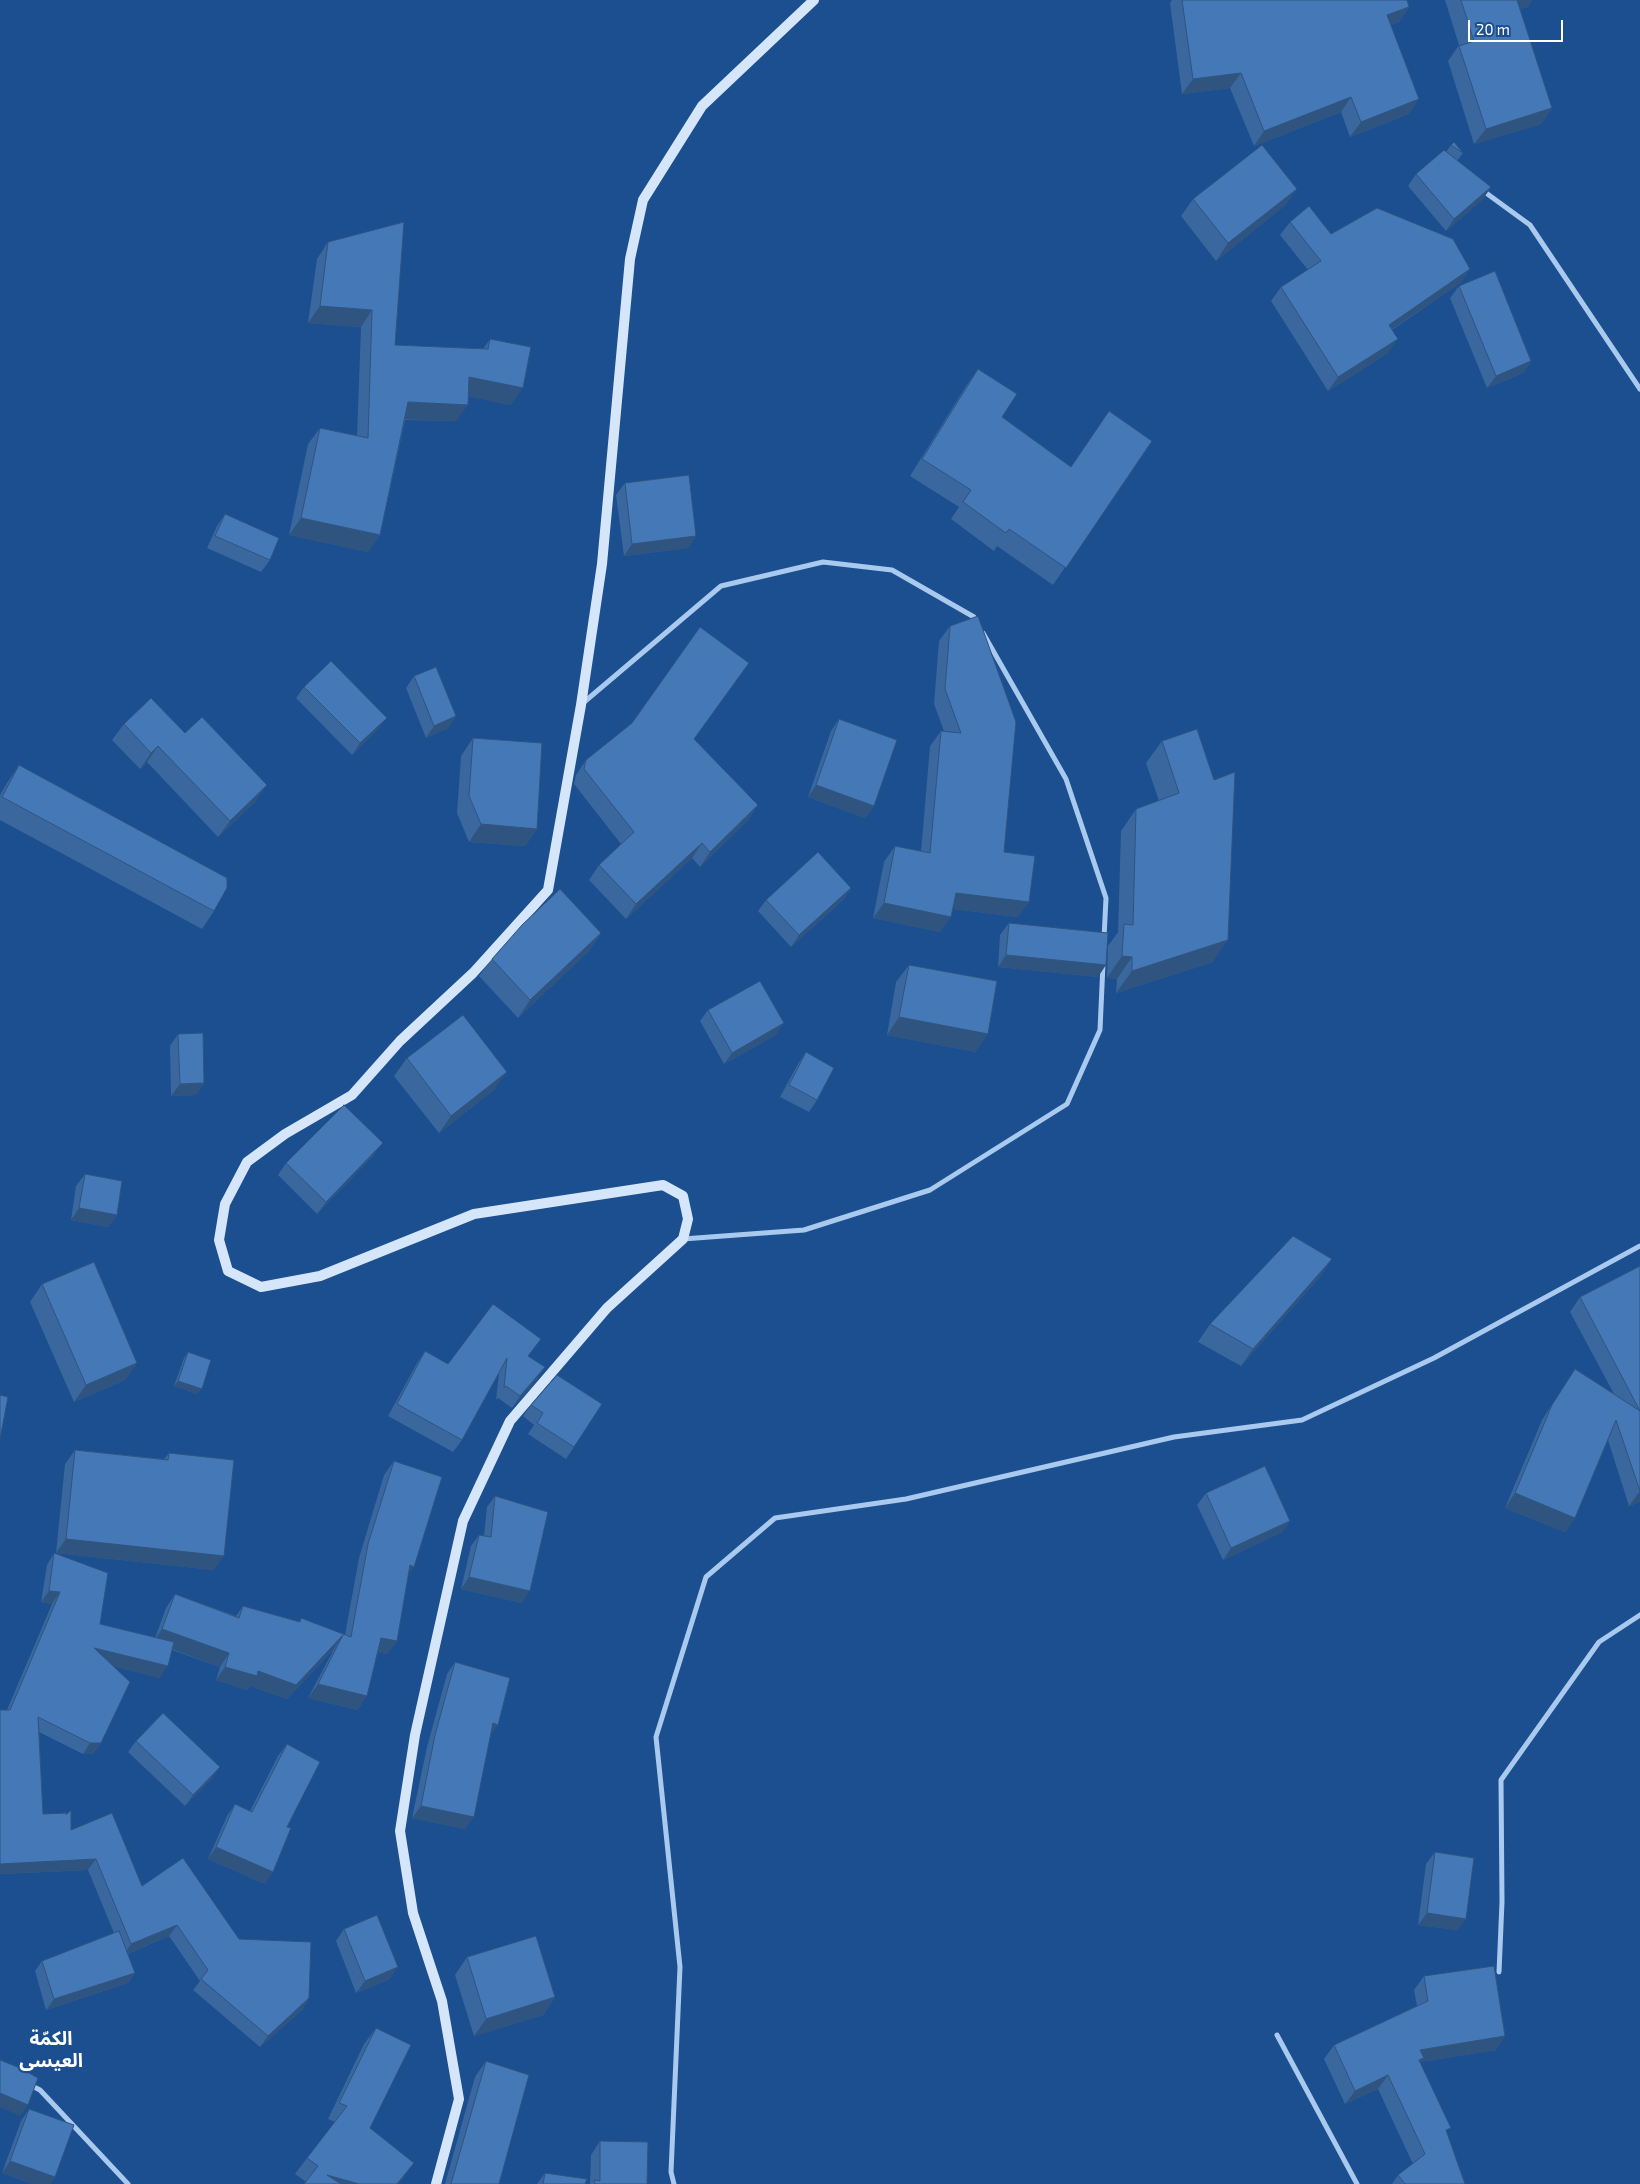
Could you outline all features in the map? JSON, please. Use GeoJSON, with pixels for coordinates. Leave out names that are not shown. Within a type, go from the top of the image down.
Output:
{"type":"FeatureCollection","features":[{"type":"Feature","properties":{"kind":"street"},"geometry":{"type":"LineString","coordinates":[[436,2184],[460,2100],[442,2001],[413,1913],[400,1831],[415,1736],[463,1521],[510,1421],[607,1308],[683,1239],[688,1219],[684,1196],[663,1185],[474,1214],[320,1276],[261,1288],[228,1271],[219,1240],[225,1204],[247,1162],[285,1134],[352,1095],[400,1041],[473,973],[548,890],[581,705],[602,564],[630,258],[643,200],[702,106],[814,0]]}},
{"type":"Feature","properties":{"kind":"street"},"geometry":{"type":"LineString","coordinates":[[1477,187],[1530,225],[1640,389]]}},
{"type":"Feature","properties":{"kind":"street"},"geometry":{"type":"LineString","coordinates":[[581,705],[721,586],[823,562],[892,570],[974,617],[1066,779],[1106,898],[1104,945]]}},
{"type":"Feature","properties":{"kind":"street"},"geometry":{"type":"LineString","coordinates":[[683,1239],[804,1230],[930,1190],[1067,1104],[1100,1030],[1103,955]]}},
{"type":"Feature","properties":{"kind":"street"},"geometry":{"type":"LineString","coordinates":[[674,2184],[671,2172],[680,1967],[656,1737],[706,1577],[775,1518],[906,1500],[1174,1437],[1302,1420],[1434,1358],[1640,1246]]}},
{"type":"Feature","properties":{"kind":"street"},"geometry":{"type":"LineString","coordinates":[[1499,1972],[1502,1902],[1501,1780],[1599,1642],[1640,1615]]}},
{"type":"Feature","properties":{"kind":"street"},"geometry":{"type":"LineString","coordinates":[[1277,2035],[1357,2184]]}},
{"type":"Feature","properties":{"kind":"street"},"geometry":{"type":"LineString","coordinates":[[24,2081],[40,2090],[128,2184]]}},
{"type":"Feature","properties":{"kind":"building"},"geometry":{"type":"Polygon","coordinates":[[[1182,0],[1407,0],[1409,7],[1387,15],[1419,99],[1361,122],[1351,97],[1264,131],[1241,73],[1193,79],[1182,0]]]}},
{"type":"Feature","properties":{"kind":"building"},"geometry":{"type":"Polygon","coordinates":[[[1461,0],[1517,0],[1552,108],[1486,129],[1459,46],[1474,41],[1461,0]]]}},
{"type":"Feature","properties":{"kind":"building"},"geometry":{"type":"Polygon","coordinates":[[[1454,142],[1463,153],[1451,145],[1454,142]]]}},
{"type":"Feature","properties":{"kind":"building"},"geometry":{"type":"Polygon","coordinates":[[[1262,145],[1297,189],[1228,243],[1193,199],[1262,145]]]}},
{"type":"Feature","properties":{"kind":"building"},"geometry":{"type":"Polygon","coordinates":[[[1444,150],[1491,187],[1454,219],[1416,174],[1444,150]]]}},
{"type":"Feature","properties":{"kind":"building"},"geometry":{"type":"Polygon","coordinates":[[[1309,206],[1331,234],[1377,208],[1453,239],[1470,269],[1389,325],[1398,339],[1338,377],[1281,287],[1321,261],[1290,222],[1309,206]]]}},
{"type":"Feature","properties":{"kind":"building"},"geometry":{"type":"Polygon","coordinates":[[[404,222],[395,345],[488,349],[490,339],[531,347],[523,388],[469,377],[468,405],[408,402],[380,535],[301,518],[320,428],[368,438],[372,310],[320,306],[328,242],[404,222]]]}},
{"type":"Feature","properties":{"kind":"building"},"geometry":{"type":"Polygon","coordinates":[[[1495,271],[1531,361],[1496,376],[1459,286],[1495,271]]]}},
{"type":"Feature","properties":{"kind":"building"},"geometry":{"type":"Polygon","coordinates":[[[978,369],[1017,394],[1002,417],[1071,467],[1109,411],[1152,441],[1066,568],[1009,529],[1006,533],[963,502],[971,490],[922,459],[978,369]]]}},
{"type":"Feature","properties":{"kind":"building"},"geometry":{"type":"Polygon","coordinates":[[[689,475],[696,536],[632,544],[625,483],[689,475]]]}},
{"type":"Feature","properties":{"kind":"building"},"geometry":{"type":"Polygon","coordinates":[[[225,514],[279,538],[270,560],[215,536],[225,514]]]}},
{"type":"Feature","properties":{"kind":"building"},"geometry":{"type":"Polygon","coordinates":[[[978,616],[1016,722],[1004,852],[1035,856],[1029,902],[956,893],[951,917],[884,903],[895,846],[930,853],[941,731],[961,733],[945,689],[950,626],[978,616]]]}},
{"type":"Feature","properties":{"kind":"building"},"geometry":{"type":"Polygon","coordinates":[[[700,627],[749,663],[694,739],[758,805],[710,852],[702,843],[636,904],[599,865],[634,832],[584,769],[586,760],[632,723],[700,627]]]}},
{"type":"Feature","properties":{"kind":"building"},"geometry":{"type":"Polygon","coordinates":[[[331,661],[387,718],[360,743],[304,687],[331,661]]]}},
{"type":"Feature","properties":{"kind":"building"},"geometry":{"type":"Polygon","coordinates":[[[436,667],[456,716],[434,726],[414,676],[436,667]]]}},
{"type":"Feature","properties":{"kind":"building"},"geometry":{"type":"Polygon","coordinates":[[[151,698],[185,733],[202,717],[267,785],[230,821],[158,746],[151,753],[124,724],[151,698]]]}},
{"type":"Feature","properties":{"kind":"building"},"geometry":{"type":"Polygon","coordinates":[[[839,719],[897,740],[874,806],[816,785],[839,719]]]}},
{"type":"Feature","properties":{"kind":"building"},"geometry":{"type":"Polygon","coordinates":[[[1197,729],[1214,780],[1235,772],[1228,940],[1132,971],[1132,957],[1122,956],[1124,924],[1133,925],[1136,809],[1179,793],[1162,741],[1197,729]]]}},
{"type":"Feature","properties":{"kind":"building"},"geometry":{"type":"Polygon","coordinates":[[[473,738],[542,743],[537,829],[481,824],[469,796],[473,738]]]}},
{"type":"Feature","properties":{"kind":"building"},"geometry":{"type":"Polygon","coordinates":[[[19,765],[227,878],[227,888],[214,911],[2,797],[19,765]]]}},
{"type":"Feature","properties":{"kind":"building"},"geometry":{"type":"Polygon","coordinates":[[[818,852],[851,888],[799,935],[766,900],[818,852]]]}},
{"type":"Feature","properties":{"kind":"building"},"geometry":{"type":"Polygon","coordinates":[[[560,889],[601,933],[530,1000],[492,959],[522,925],[560,889]]]}},
{"type":"Feature","properties":{"kind":"building"},"geometry":{"type":"Polygon","coordinates":[[[1009,923],[1108,933],[1106,965],[1006,955],[1009,923]]]}},
{"type":"Feature","properties":{"kind":"building"},"geometry":{"type":"Polygon","coordinates":[[[909,965],[997,981],[988,1034],[899,1017],[909,965]]]}},
{"type":"Feature","properties":{"kind":"building"},"geometry":{"type":"Polygon","coordinates":[[[760,981],[784,1023],[732,1053],[708,1010],[760,981]]]}},
{"type":"Feature","properties":{"kind":"building"},"geometry":{"type":"Polygon","coordinates":[[[463,1015],[507,1072],[451,1116],[407,1058],[463,1015]]]}},
{"type":"Feature","properties":{"kind":"building"},"geometry":{"type":"Polygon","coordinates":[[[203,1033],[204,1083],[180,1084],[178,1034],[203,1033]]]}},
{"type":"Feature","properties":{"kind":"building"},"geometry":{"type":"Polygon","coordinates":[[[806,1052],[834,1068],[817,1100],[789,1085],[806,1052]]]}},
{"type":"Feature","properties":{"kind":"building"},"geometry":{"type":"Polygon","coordinates":[[[344,1105],[383,1143],[326,1202],[286,1163],[344,1105]]]}},
{"type":"Feature","properties":{"kind":"building"},"geometry":{"type":"Polygon","coordinates":[[[85,1174],[122,1181],[117,1215],[79,1208],[85,1174]]]}},
{"type":"Feature","properties":{"kind":"building"},"geometry":{"type":"Polygon","coordinates":[[[1293,1236],[1332,1259],[1253,1349],[1210,1324],[1293,1236]]]}},
{"type":"Feature","properties":{"kind":"building"},"geometry":{"type":"Polygon","coordinates":[[[94,1262],[137,1363],[86,1385],[42,1284],[94,1262]]]}},
{"type":"Feature","properties":{"kind":"building"},"geometry":{"type":"Polygon","coordinates":[[[1640,1266],[1640,1411],[1580,1297],[1640,1266]]]}},
{"type":"Feature","properties":{"kind":"building"},"geometry":{"type":"Polygon","coordinates":[[[493,1304],[541,1339],[528,1356],[545,1367],[520,1396],[506,1386],[504,1388],[507,1358],[462,1440],[397,1404],[425,1351],[448,1364],[493,1304]]]}},
{"type":"Feature","properties":{"kind":"building"},"geometry":{"type":"Polygon","coordinates":[[[188,1352],[211,1360],[202,1389],[178,1381],[188,1352]]]}},
{"type":"Feature","properties":{"kind":"building"},"geometry":{"type":"Polygon","coordinates":[[[1575,1369],[1640,1411],[1640,1491],[1616,1420],[1575,1518],[1515,1493],[1552,1405],[1575,1369]]]}},
{"type":"Feature","properties":{"kind":"building"},"geometry":{"type":"Polygon","coordinates":[[[557,1375],[602,1404],[574,1447],[537,1423],[543,1413],[531,1405],[557,1375]]]}},
{"type":"Feature","properties":{"kind":"building"},"geometry":{"type":"Polygon","coordinates":[[[0,1395],[8,1397],[0,1439],[0,1395]]]}},
{"type":"Feature","properties":{"kind":"building"},"geometry":{"type":"Polygon","coordinates":[[[75,1450],[168,1460],[169,1453],[234,1460],[224,1556],[66,1539],[75,1450]]]}},
{"type":"Feature","properties":{"kind":"building"},"geometry":{"type":"Polygon","coordinates":[[[394,1461],[442,1477],[414,1567],[410,1565],[397,1641],[381,1638],[367,1696],[318,1684],[343,1635],[296,1685],[258,1671],[257,1676],[225,1667],[229,1653],[162,1629],[175,1594],[239,1618],[243,1606],[300,1622],[301,1618],[351,1637],[368,1544],[394,1461]]]}},
{"type":"Feature","properties":{"kind":"building"},"geometry":{"type":"Polygon","coordinates":[[[1265,1466],[1290,1521],[1231,1548],[1206,1493],[1265,1466]]]}},
{"type":"Feature","properties":{"kind":"building"},"geometry":{"type":"Polygon","coordinates":[[[495,1496],[548,1512],[530,1591],[469,1577],[479,1535],[491,1537],[495,1496]]]}},
{"type":"Feature","properties":{"kind":"building"},"geometry":{"type":"Polygon","coordinates":[[[54,1553],[108,1573],[100,1624],[174,1642],[168,1666],[94,1648],[130,1682],[101,1743],[90,1743],[38,1717],[43,1814],[67,1813],[66,1815],[71,1810],[71,1830],[112,1813],[142,1886],[183,1858],[239,1939],[311,1942],[309,1998],[268,2036],[201,1979],[208,1970],[177,1925],[131,1944],[96,1859],[0,1864],[0,1710],[10,1710],[60,1592],[49,1591],[54,1553]]]}},
{"type":"Feature","properties":{"kind":"building"},"geometry":{"type":"Polygon","coordinates":[[[455,1662],[510,1678],[498,1725],[493,1723],[474,1817],[421,1806],[435,1735],[455,1662]]]}},
{"type":"Feature","properties":{"kind":"building"},"geometry":{"type":"Polygon","coordinates":[[[163,1713],[220,1767],[193,1795],[136,1741],[163,1713]]]}},
{"type":"Feature","properties":{"kind":"building"},"geometry":{"type":"Polygon","coordinates":[[[287,1744],[320,1762],[287,1827],[291,1828],[273,1872],[216,1847],[235,1804],[252,1812],[287,1744]]]}},
{"type":"Feature","properties":{"kind":"building"},"geometry":{"type":"Polygon","coordinates":[[[1435,1852],[1474,1858],[1466,1919],[1427,1913],[1435,1852]]]}},
{"type":"Feature","properties":{"kind":"building"},"geometry":{"type":"Polygon","coordinates":[[[377,1915],[398,1967],[365,1981],[344,1929],[377,1915]]]}},
{"type":"Feature","properties":{"kind":"building"},"geometry":{"type":"Polygon","coordinates":[[[119,1931],[135,1973],[54,1999],[42,1961],[119,1931]]]}},
{"type":"Feature","properties":{"kind":"building"},"geometry":{"type":"Polygon","coordinates":[[[536,1936],[555,1997],[486,2019],[467,1957],[536,1936]]]}},
{"type":"Feature","properties":{"kind":"building"},"geometry":{"type":"Polygon","coordinates":[[[1494,1966],[1505,2036],[1420,2050],[1424,2058],[1419,2060],[1451,2128],[1446,2130],[1465,2184],[1405,2184],[1398,2175],[1425,2154],[1388,2075],[1355,2091],[1334,2045],[1428,2001],[1424,1976],[1494,1966]]]}},
{"type":"Feature","properties":{"kind":"building"},"geometry":{"type":"Polygon","coordinates":[[[376,2028],[411,2045],[370,2128],[414,2163],[397,2184],[359,2184],[327,2175],[341,2184],[304,2184],[318,2166],[307,2158],[347,2106],[339,2103],[376,2028]]]}},
{"type":"Feature","properties":{"kind":"building"},"geometry":{"type":"Polygon","coordinates":[[[0,2060],[38,2078],[28,2105],[0,2093],[0,2060]]]}},
{"type":"Feature","properties":{"kind":"building"},"geometry":{"type":"Polygon","coordinates":[[[486,2061],[529,2075],[499,2184],[451,2184],[486,2061]]]}},
{"type":"Feature","properties":{"kind":"building"},"geometry":{"type":"Polygon","coordinates":[[[29,2109],[74,2125],[55,2177],[10,2161],[29,2109]]]}},
{"type":"Feature","properties":{"kind":"building"},"geometry":{"type":"Polygon","coordinates":[[[600,2141],[648,2142],[647,2184],[595,2184],[594,2180],[600,2181],[600,2141]]]}},
{"type":"Feature","properties":{"kind":"building"},"geometry":{"type":"Polygon","coordinates":[[[545,2173],[587,2179],[585,2184],[543,2184],[545,2173]]]}},
{"type":"Feature","properties":{"kind":"district","name":"الكمّة العيسى"},"geometry":{"type":"Point","coordinates":[51,2050]}}]}
